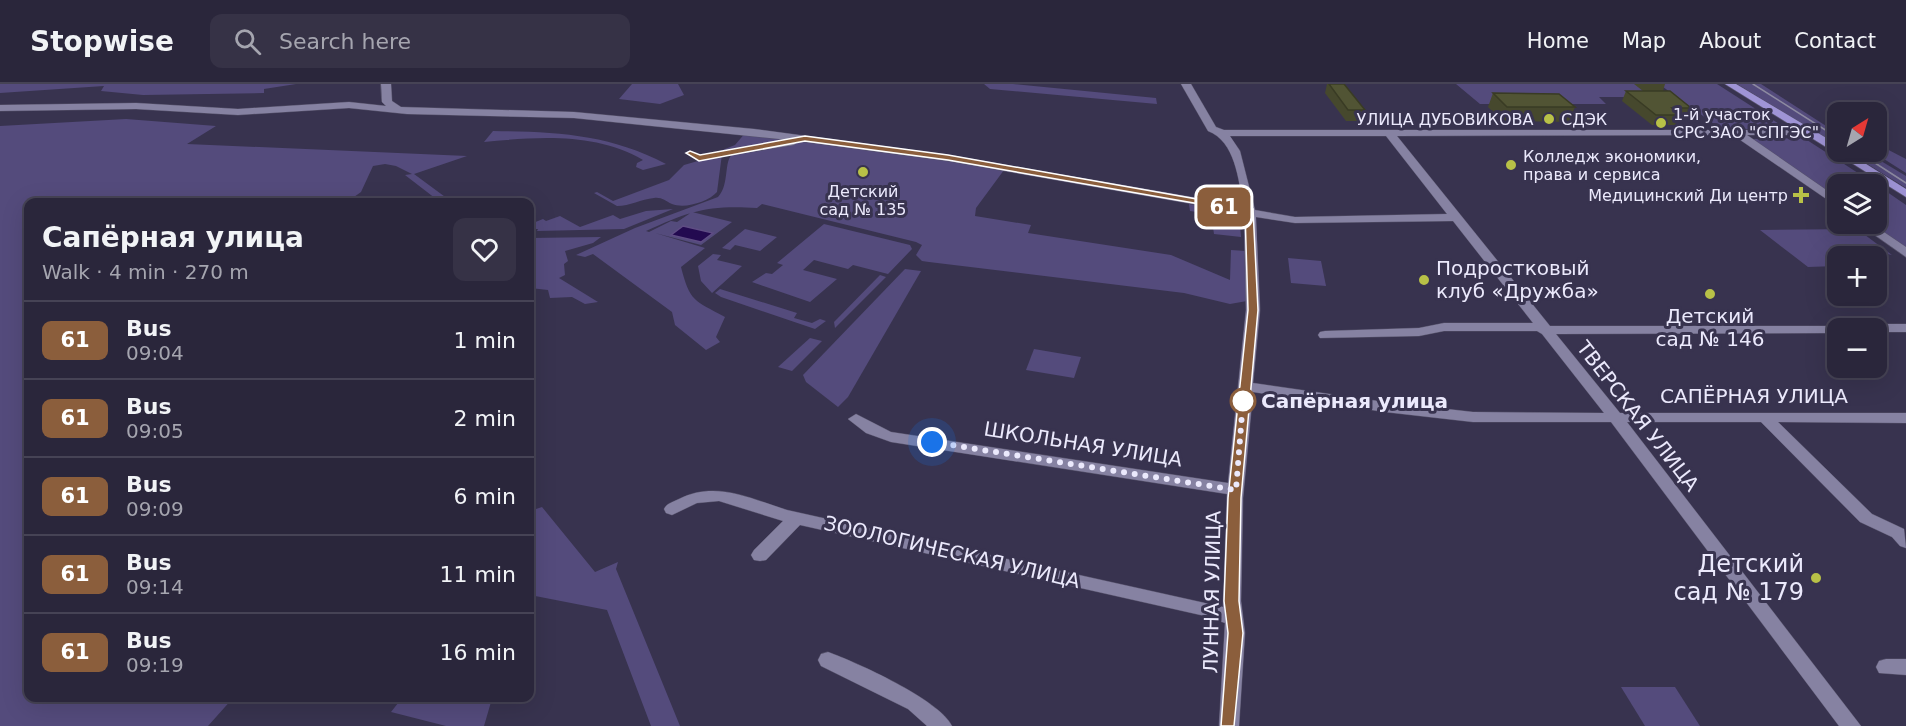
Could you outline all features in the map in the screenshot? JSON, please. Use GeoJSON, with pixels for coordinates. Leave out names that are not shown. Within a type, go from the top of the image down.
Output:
{"type":"FeatureCollection","features":[{"type":"Feature","properties":{"kind":"main road"},"geometry":{"type":"LineString","coordinates":[[1730,84],[1827,143]]}},
{"type":"Feature","properties":{"kind":"main road"},"geometry":{"type":"LineString","coordinates":[[1856,162],[1906,194]]}},
{"type":"Feature","properties":{"kind":"street"},"geometry":{"type":"LineString","coordinates":[[386,84],[387,102],[398,110]]}},
{"type":"Feature","properties":{"kind":"street","name":"ЛУННАЯ УЛИЦА"},"geometry":{"type":"LineString","coordinates":[[1186,84],[1212,129],[1224,133],[1235,152],[1250,212],[1253,310],[1236,490],[1233,618],[1235,633],[1229,726]]}},
{"type":"Feature","properties":{"kind":"street"},"geometry":{"type":"LineString","coordinates":[[0,108],[136,106],[238,112],[350,105],[398,110],[574,115],[805,138],[948,158],[1295,220],[1455,217]]}},
{"type":"Feature","properties":{"kind":"street","name":"УЛИЦА ДУБОВИКОВА"},"geometry":{"type":"LineString","coordinates":[[1224,133],[1810,132]]}},
{"type":"Feature","properties":{"kind":"street"},"geometry":{"type":"LineString","coordinates":[[1737,133],[1827,196]]}},
{"type":"Feature","properties":{"kind":"street","name":"ТВЕРСКАЯ УЛИЦА"},"geometry":{"type":"LineString","coordinates":[[1390,134],[1614,417],[1851,726]]}},
{"type":"Feature","properties":{"kind":"street"},"geometry":{"type":"LineString","coordinates":[[731,152],[805,138]]}},
{"type":"Feature","properties":{"kind":"street"},"geometry":{"type":"LineString","coordinates":[[1879,234],[1906,253]]}},
{"type":"Feature","properties":{"kind":"street"},"geometry":{"type":"LineString","coordinates":[[1325,335],[1419,332],[1444,327],[1827,328]]}},
{"type":"Feature","properties":{"kind":"street"},"geometry":{"type":"LineString","coordinates":[[1887,328],[1906,328]]}},
{"type":"Feature","properties":{"kind":"street","name":"САПЁРНАЯ УЛИЦА"},"geometry":{"type":"LineString","coordinates":[[1245,386],[1385,407],[1473,417],[1906,418]]}},
{"type":"Feature","properties":{"kind":"street"},"geometry":{"type":"LineString","coordinates":[[1765,417],[1866,518],[1898,533],[1906,542]]}},
{"type":"Feature","properties":{"kind":"street","name":"ШКОЛЬНАЯ УЛИЦА"},"geometry":{"type":"LineString","coordinates":[[856,419],[878,434],[888,437],[917,439],[1236,490]]}},
{"type":"Feature","properties":{"kind":"street","name":"ЗООЛОГИЧЕСКАЯ УЛИЦА"},"geometry":{"type":"LineString","coordinates":[[672,509],[694,498],[720,495],[797,518],[902,539],[1207,609],[1233,618]]}},
{"type":"Feature","properties":{"kind":"street"},"geometry":{"type":"LineString","coordinates":[[760,555],[797,518]]}},
{"type":"Feature","properties":{"kind":"street"},"geometry":{"type":"LineString","coordinates":[[828,660],[915,703],[942,726]]}},
{"type":"Feature","properties":{"kind":"street"},"geometry":{"type":"LineString","coordinates":[[1886,667],[1906,666]]}},
{"type":"Feature","properties":{"kind":"shaded area"},"geometry":{"type":"Polygon","coordinates":[[[0,84],[296,84],[264,89],[264,93],[143,95],[101,91],[104,86],[0,93],[0,84]]]}},
{"type":"Feature","properties":{"kind":"shaded area"},"geometry":{"type":"Polygon","coordinates":[[[632,84],[678,84],[684,95],[660,104],[619,99],[632,84]]]}},
{"type":"Feature","properties":{"kind":"shaded area"},"geometry":{"type":"Polygon","coordinates":[[[984,84],[1013,84],[1156,98],[1157,104],[990,89],[984,84]]]}},
{"type":"Feature","properties":{"kind":"shaded area"},"geometry":{"type":"Polygon","coordinates":[[[1456,84],[1652,84],[1670,97],[1599,97],[1606,104],[1480,104],[1456,84]]]}},
{"type":"Feature","properties":{"kind":"shaded area"},"geometry":{"type":"Polygon","coordinates":[[[1659,84],[1717,84],[1787,129],[1721,129],[1659,84]]]}},
{"type":"Feature","properties":{"kind":"shaded area"},"geometry":{"type":"Polygon","coordinates":[[[1737,84],[1761,84],[1827,127],[1827,139],[1737,84]]]}},
{"type":"Feature","properties":{"kind":"shaded area"},"geometry":{"type":"Polygon","coordinates":[[[126,119],[216,126],[187,144],[467,156],[414,174],[447,198],[435,198],[405,175],[412,174],[396,166],[385,164],[373,166],[361,192],[353,198],[24,198],[24,702],[229,702],[208,726],[0,726],[0,126],[126,119]]]}},
{"type":"Feature","properties":{"kind":"shaded area"},"geometry":{"type":"Polygon","coordinates":[[[493,131],[561,134],[603,141],[624,146],[666,164],[643,170],[636,167],[637,163],[643,160],[625,151],[586,141],[545,138],[484,142],[493,131]]]}},
{"type":"Feature","properties":{"kind":"shaded area"},"geometry":{"type":"Polygon","coordinates":[[[746,132],[794,139],[715,153],[735,145],[746,132]]]}},
{"type":"Feature","properties":{"kind":"shaded area"},"geometry":{"type":"Polygon","coordinates":[[[1804,138],[1827,153],[1827,162],[1841,162],[1860,174],[1827,174],[1827,195],[1750,139],[1804,138]]]}},
{"type":"Feature","properties":{"kind":"shaded area"},"geometry":{"type":"Polygon","coordinates":[[[808,141],[945,159],[1004,170],[976,208],[975,216],[1031,225],[1028,233],[1171,255],[1230,280],[1231,250],[1246,251],[1247,301],[1230,304],[1184,293],[922,261],[916,255],[922,245],[916,242],[762,204],[757,208],[725,208],[694,212],[732,222],[701,245],[655,233],[705,248],[681,267],[687,287],[695,299],[725,317],[716,337],[720,342],[706,350],[675,325],[672,312],[593,254],[585,257],[576,255],[635,228],[718,197],[722,192],[728,162],[733,153],[808,141]],[[690,214],[675,219],[646,231],[649,232],[671,221],[677,222],[690,214]]]}},
{"type":"Feature","properties":{"kind":"shaded area"},"geometry":{"type":"Polygon","coordinates":[[[1887,149],[1906,159],[1906,173],[1887,161],[1887,149]]]}},
{"type":"Feature","properties":{"kind":"shaded area"},"geometry":{"type":"Polygon","coordinates":[[[722,154],[717,192],[696,204],[683,206],[657,198],[617,206],[594,193],[597,192],[613,201],[669,180],[684,165],[722,154]]]}},
{"type":"Feature","properties":{"kind":"shaded area"},"geometry":{"type":"Polygon","coordinates":[[[1864,162],[1883,162],[1906,176],[1906,188],[1887,174],[1864,162]]]}},
{"type":"Feature","properties":{"kind":"shaded area"},"geometry":{"type":"Polygon","coordinates":[[[1887,192],[1906,205],[1906,250],[1883,234],[1887,234],[1887,192]]]}},
{"type":"Feature","properties":{"kind":"shaded area"},"geometry":{"type":"Polygon","coordinates":[[[1189,204],[1239,213],[1241,237],[1214,234],[1211,214],[1190,211],[1189,204]]]}},
{"type":"Feature","properties":{"kind":"shaded area"},"geometry":{"type":"Polygon","coordinates":[[[673,209],[624,229],[537,231],[538,229],[534,229],[534,223],[560,216],[580,227],[613,215],[620,219],[646,211],[673,209]]]}},
{"type":"Feature","properties":{"kind":"shaded area"},"geometry":{"type":"Polygon","coordinates":[[[824,224],[910,245],[912,249],[888,274],[853,265],[848,269],[814,260],[803,270],[837,279],[810,302],[752,282],[766,273],[772,274],[783,265],[777,263],[824,224]]]}},
{"type":"Feature","properties":{"kind":"shaded area"},"geometry":{"type":"Polygon","coordinates":[[[683,226],[713,233],[701,242],[671,235],[683,226]]]}},
{"type":"Feature","properties":{"kind":"shaded area"},"geometry":{"type":"Polygon","coordinates":[[[745,229],[777,237],[760,251],[735,245],[730,250],[722,248],[745,229]]]}},
{"type":"Feature","properties":{"kind":"shaded area"},"geometry":{"type":"Polygon","coordinates":[[[1827,229],[1827,234],[1864,234],[1880,246],[1827,246],[1827,266],[1808,267],[1760,230],[1827,229]]]}},
{"type":"Feature","properties":{"kind":"shaded area"},"geometry":{"type":"Polygon","coordinates":[[[601,237],[593,243],[565,251],[568,261],[564,264],[565,275],[559,278],[598,302],[585,304],[572,297],[550,298],[548,290],[534,288],[534,238],[601,237]]]}},
{"type":"Feature","properties":{"kind":"shaded area"},"geometry":{"type":"Polygon","coordinates":[[[713,254],[721,255],[717,260],[742,266],[712,293],[701,281],[698,266],[713,254]]]}},
{"type":"Feature","properties":{"kind":"shaded area"},"geometry":{"type":"Polygon","coordinates":[[[1288,258],[1321,261],[1326,286],[1291,283],[1288,258]]]}},
{"type":"Feature","properties":{"kind":"shaded area"},"geometry":{"type":"Polygon","coordinates":[[[905,269],[921,271],[848,397],[838,407],[806,382],[803,375],[905,269]]]}},
{"type":"Feature","properties":{"kind":"shaded area"},"geometry":{"type":"Polygon","coordinates":[[[880,275],[886,277],[835,328],[834,322],[880,275]]]}},
{"type":"Feature","properties":{"kind":"shaded area"},"geometry":{"type":"Polygon","coordinates":[[[720,289],[797,313],[794,318],[812,323],[820,319],[826,321],[815,329],[721,297],[715,293],[720,289]]]}},
{"type":"Feature","properties":{"kind":"shaded area"},"geometry":{"type":"Polygon","coordinates":[[[810,338],[822,341],[792,371],[778,367],[810,338]]]}},
{"type":"Feature","properties":{"kind":"shaded area"},"geometry":{"type":"Polygon","coordinates":[[[1034,349],[1081,357],[1074,378],[1026,370],[1034,349]]]}},
{"type":"Feature","properties":{"kind":"shaded area"},"geometry":{"type":"Polygon","coordinates":[[[542,507],[595,572],[618,562],[616,569],[680,726],[651,726],[607,610],[534,596],[534,510],[542,507]]]}},
{"type":"Feature","properties":{"kind":"shaded area"},"geometry":{"type":"Polygon","coordinates":[[[1621,687],[1675,687],[1700,726],[1645,726],[1621,687]]]}},
{"type":"Feature","properties":{"kind":"shaded area"},"geometry":{"type":"Polygon","coordinates":[[[399,702],[491,702],[484,726],[446,726],[391,712],[399,702]]]}},
{"type":"Feature","properties":{"kind":"building"},"geometry":{"type":"Polygon","coordinates":[[[1329,84],[1344,84],[1365,110],[1348,110],[1329,84]]]}},
{"type":"Feature","properties":{"kind":"building"},"geometry":{"type":"Polygon","coordinates":[[[1626,91],[1670,91],[1691,108],[1672,108],[1680,115],[1656,115],[1626,91]]]}},
{"type":"Feature","properties":{"kind":"building"},"geometry":{"type":"Polygon","coordinates":[[[1493,93],[1559,94],[1575,107],[1507,107],[1493,93]]]}},
{"type":"Feature","properties":{"kind":"tram line"},"geometry":{"type":"LineString","coordinates":[[1753,84],[1827,131]]}},
{"type":"Feature","properties":{"kind":"tram line"},"geometry":{"type":"LineString","coordinates":[[1873,162],[1906,183]]}},
{"type":"Feature","properties":{"kind":"bus line","name":"61"},"geometry":{"type":"LineString","coordinates":[[690,153],[699,158],[805,138],[948,158],[1249,210],[1253,310],[1235,498],[1232,601],[1235,633],[1229,726]]}},
{"type":"Feature","properties":{"kind":"place","name":"СДЭК"},"geometry":{"type":"Point","coordinates":[1549,119]}},
{"type":"Feature","properties":{"kind":"place","name":"1-й участок СРС ЗАО \"СПГЭС\""},"geometry":{"type":"Point","coordinates":[1661,123]}},
{"type":"Feature","properties":{"kind":"place","name":"Колледж экономики, права и сервиса"},"geometry":{"type":"Point","coordinates":[1511,165]}},
{"type":"Feature","properties":{"kind":"place","name":"Детский сад № 135"},"geometry":{"type":"Point","coordinates":[863,172]}},
{"type":"Feature","properties":{"kind":"place","name":"Медицинский Ди центр"},"geometry":{"type":"Point","coordinates":[1801,195]}},
{"type":"Feature","properties":{"kind":"place","name":"Подростковый клуб «Дружба»"},"geometry":{"type":"Point","coordinates":[1424,280]}},
{"type":"Feature","properties":{"kind":"place","name":"Детский сад № 146"},"geometry":{"type":"Point","coordinates":[1710,294]}},
{"type":"Feature","properties":{"kind":"place","name":"Сапёрная улица"},"geometry":{"type":"Point","coordinates":[1243,401]}},
{"type":"Feature","properties":{"kind":"place","name":"Детский сад № 179"},"geometry":{"type":"Point","coordinates":[1816,578]}},
{"type":"Feature","properties":{"kind":"route"},"geometry":{"type":"LineString","coordinates":[[932,442],[1236,490],[1243,401]]}}]}
